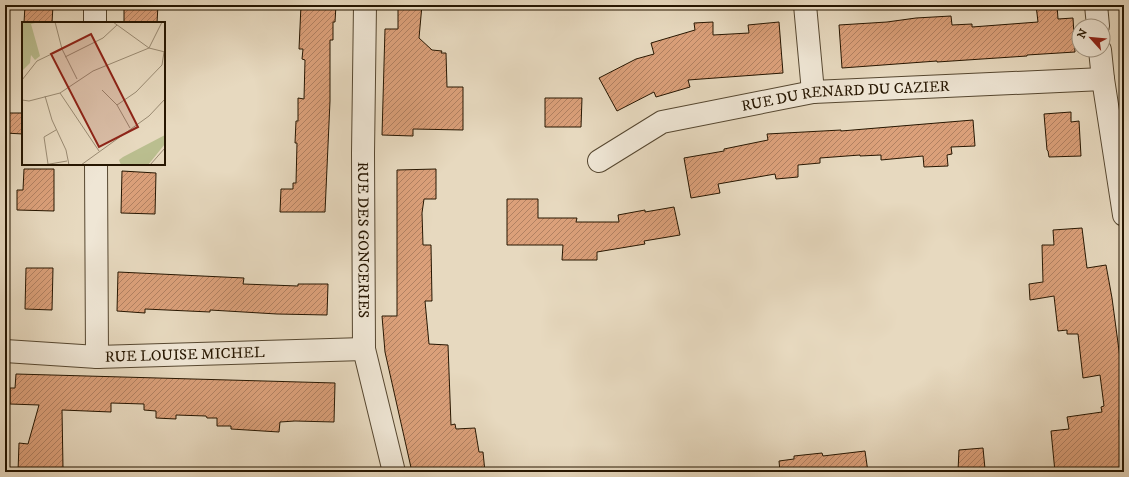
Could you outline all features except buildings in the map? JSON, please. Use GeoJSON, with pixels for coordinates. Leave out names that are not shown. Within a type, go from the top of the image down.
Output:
{"type":"FeatureCollection","features":[{"type":"Feature","properties":{"kind":"street"},"geometry":{"type":"LineString","coordinates":[[95,5],[95,22]]}},
{"type":"Feature","properties":{"kind":"street","name":"RUE DES GONCERIES"},"geometry":{"type":"LineString","coordinates":[[365,5],[363,153],[364,349],[394,472]]}},
{"type":"Feature","properties":{"kind":"street"},"geometry":{"type":"LineString","coordinates":[[805,5],[813,92]]}},
{"type":"Feature","properties":{"kind":"street"},"geometry":{"type":"LineString","coordinates":[[1096,5],[1097,18]]}},
{"type":"Feature","properties":{"kind":"street"},"geometry":{"type":"LineString","coordinates":[[1101,58],[1124,215]]}},
{"type":"Feature","properties":{"kind":"street","name":"RUE DU RENARD DU CAZIER"},"geometry":{"type":"LineString","coordinates":[[599,161],[662,122],[813,92],[1103,79]]}},
{"type":"Feature","properties":{"kind":"street"},"geometry":{"type":"LineString","coordinates":[[96,165],[97,357]]}},
{"type":"Feature","properties":{"kind":"street","name":"RUE LOUISE MICHEL"},"geometry":{"type":"LineString","coordinates":[[5,351],[97,357],[364,349]]}}]}
